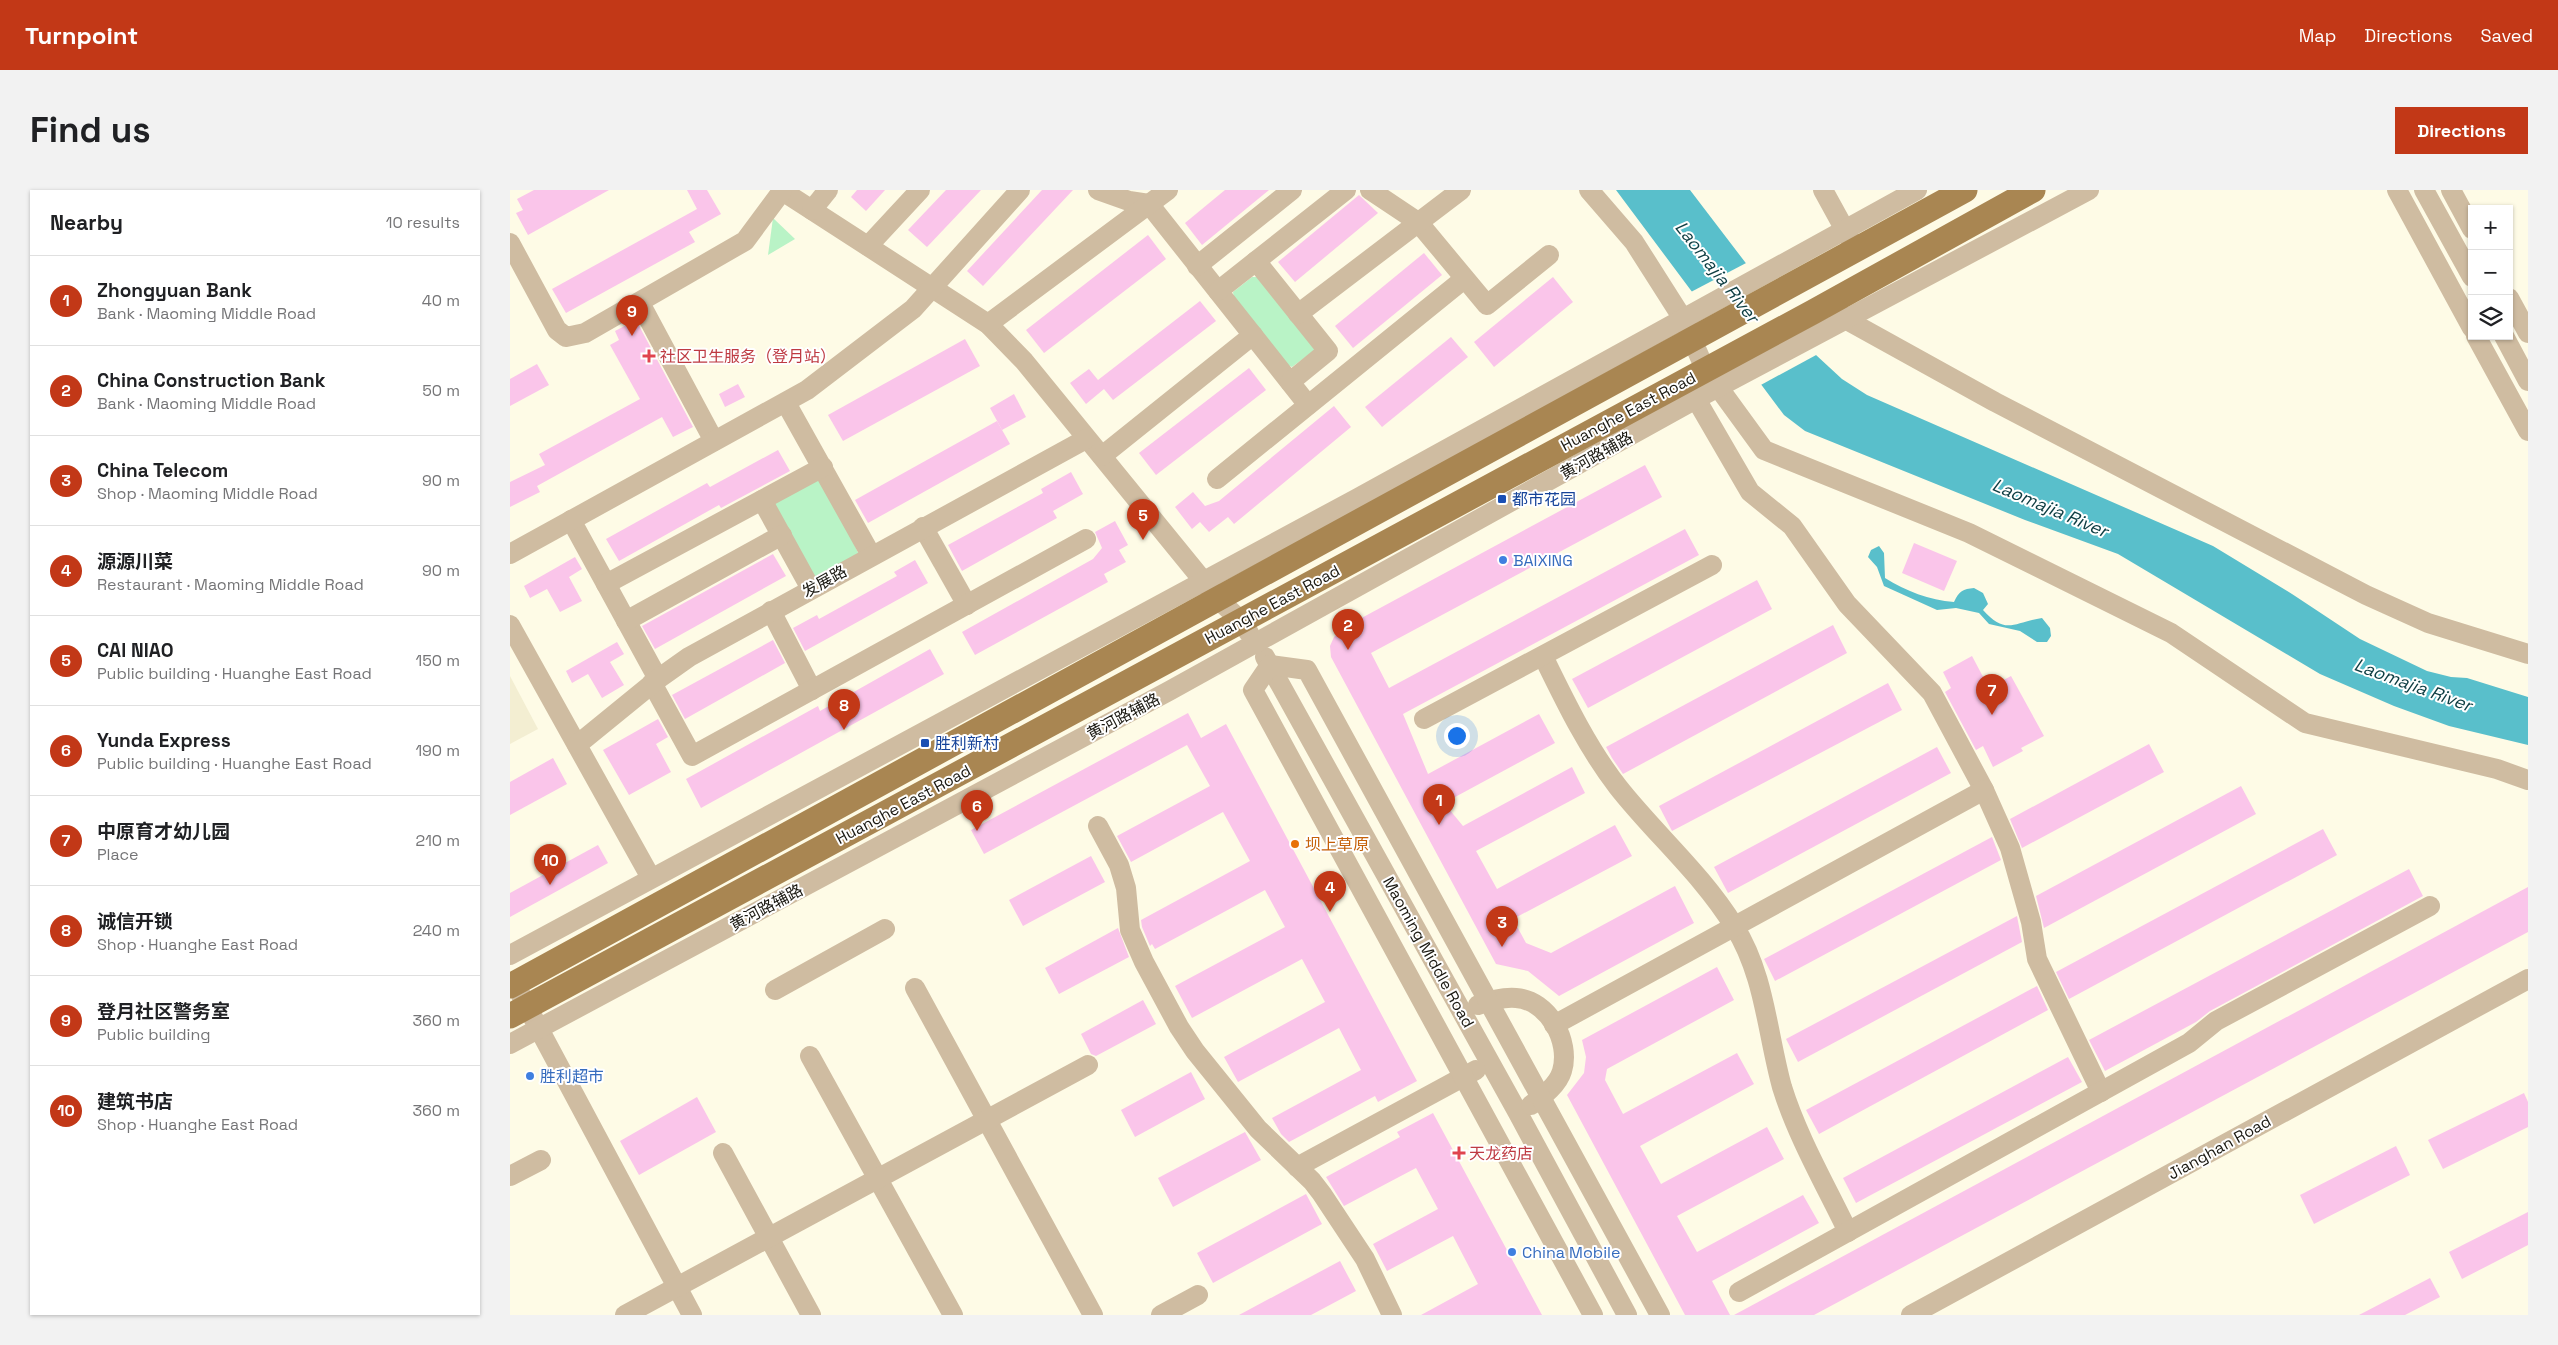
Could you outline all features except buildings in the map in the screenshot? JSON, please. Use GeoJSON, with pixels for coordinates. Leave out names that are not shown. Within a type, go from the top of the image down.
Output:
{"type":"FeatureCollection","features":[{"type":"Feature","properties":{"kind":"main road","name":"Huanghe East Road"},"geometry":{"type":"LineString","coordinates":[[513,985],[1211,590],[1850,240],[1965,190]]}},
{"type":"Feature","properties":{"kind":"main road","name":"Huanghe East Road"},"geometry":{"type":"LineString","coordinates":[[519,1011],[1241,621],[1719,374],[1827,316],[2033,190]]}},
{"type":"Feature","properties":{"kind":"street"},"geometry":{"type":"LineString","coordinates":[[511,246],[557,330],[566,337],[586,333],[745,240],[781,190]]}},
{"type":"Feature","properties":{"kind":"street","name":"Maoming Middle Road"},"geometry":{"type":"LineString","coordinates":[[781,190],[988,324],[1024,361],[1211,590],[1241,621],[1270,664],[1518,1113],[1627,1315]]}},
{"type":"Feature","properties":{"kind":"street"},"geometry":{"type":"LineString","coordinates":[[812,210],[828,190]]}},
{"type":"Feature","properties":{"kind":"street"},"geometry":{"type":"LineString","coordinates":[[868,246],[920,190]]}},
{"type":"Feature","properties":{"kind":"street"},"geometry":{"type":"LineString","coordinates":[[510,554],[808,390],[913,308],[1020,190]]}},
{"type":"Feature","properties":{"kind":"street"},"geometry":{"type":"LineString","coordinates":[[988,324],[1168,190]]}},
{"type":"Feature","properties":{"kind":"street"},"geometry":{"type":"LineString","coordinates":[[1197,266],[1292,190]]}},
{"type":"Feature","properties":{"kind":"street"},"geometry":{"type":"LineString","coordinates":[[1218,291],[1346,190]]}},
{"type":"Feature","properties":{"kind":"street"},"geometry":{"type":"LineString","coordinates":[[1370,190],[1384,202],[1396,206],[1418,222],[1487,305],[1549,255]]}},
{"type":"Feature","properties":{"kind":"street"},"geometry":{"type":"LineString","coordinates":[[1298,314],[1461,190]]}},
{"type":"Feature","properties":{"kind":"street"},"geometry":{"type":"LineString","coordinates":[[1589,190],[1634,242],[1693,326],[1764,450],[1969,534],[2171,633],[2305,723],[2497,769],[2528,780]]}},
{"type":"Feature","properties":{"kind":"street"},"geometry":{"type":"LineString","coordinates":[[1823,190],[1850,240],[1917,190]]}},
{"type":"Feature","properties":{"kind":"street"},"geometry":{"type":"LineString","coordinates":[[1827,316],[2089,190]]}},
{"type":"Feature","properties":{"kind":"street"},"geometry":{"type":"LineString","coordinates":[[2397,190],[2468,321]]}},
{"type":"Feature","properties":{"kind":"street"},"geometry":{"type":"LineString","coordinates":[[2424,190],[2468,270]]}},
{"type":"Feature","properties":{"kind":"street"},"geometry":{"type":"LineString","coordinates":[[2450,190],[2468,222]]}},
{"type":"Feature","properties":{"kind":"street"},"geometry":{"type":"LineString","coordinates":[[1101,191],[1149,204],[1308,405]]}},
{"type":"Feature","properties":{"kind":"street"},"geometry":{"type":"LineString","coordinates":[[1256,261],[1328,351],[1290,382]]}},
{"type":"Feature","properties":{"kind":"street"},"geometry":{"type":"LineString","coordinates":[[1217,479],[1464,278]]}},
{"type":"Feature","properties":{"kind":"street"},"geometry":{"type":"LineString","coordinates":[[640,303],[714,441]]}},
{"type":"Feature","properties":{"kind":"street"},"geometry":{"type":"LineString","coordinates":[[2513,305],[2528,333]]}},
{"type":"Feature","properties":{"kind":"street"},"geometry":{"type":"LineString","coordinates":[[1827,316],[2366,595],[2428,623],[2528,654]]}},
{"type":"Feature","properties":{"kind":"street"},"geometry":{"type":"LineString","coordinates":[[1102,456],[1253,335]]}},
{"type":"Feature","properties":{"kind":"street"},"geometry":{"type":"LineString","coordinates":[[2478,340],[2528,431]]}},
{"type":"Feature","properties":{"kind":"street"},"geometry":{"type":"LineString","coordinates":[[2506,340],[2528,381]]}},
{"type":"Feature","properties":{"kind":"street","name":"黄河路辅路"},"geometry":{"type":"LineString","coordinates":[[510,1044],[1256,644],[1696,399],[1719,374]]}},
{"type":"Feature","properties":{"kind":"street"},"geometry":{"type":"LineString","coordinates":[[1696,399],[1750,492],[1792,526],[1847,604],[1932,693],[1984,790],[2014,860],[2032,922],[2037,960],[2101,1092]]}},
{"type":"Feature","properties":{"kind":"street"},"geometry":{"type":"LineString","coordinates":[[786,403],[871,556]]}},
{"type":"Feature","properties":{"kind":"street","name":"发展路"},"geometry":{"type":"LineString","coordinates":[[577,746],[655,681],[689,657],[1086,438]]}},
{"type":"Feature","properties":{"kind":"street"},"geometry":{"type":"LineString","coordinates":[[606,584],[823,468]]}},
{"type":"Feature","properties":{"kind":"street"},"geometry":{"type":"LineString","coordinates":[[762,500],[811,589]]}},
{"type":"Feature","properties":{"kind":"street"},"geometry":{"type":"LineString","coordinates":[[571,520],[626,621],[692,756],[1086,539]]}},
{"type":"Feature","properties":{"kind":"street"},"geometry":{"type":"LineString","coordinates":[[923,527],[967,605]]}},
{"type":"Feature","properties":{"kind":"street"},"geometry":{"type":"LineString","coordinates":[[626,621],[782,535]]}},
{"type":"Feature","properties":{"kind":"street"},"geometry":{"type":"LineString","coordinates":[[1424,719],[1712,565]]}},
{"type":"Feature","properties":{"kind":"street"},"geometry":{"type":"LineString","coordinates":[[510,955],[651,878],[1211,590]]}},
{"type":"Feature","properties":{"kind":"street"},"geometry":{"type":"LineString","coordinates":[[771,611],[812,690]]}},
{"type":"Feature","properties":{"kind":"street"},"geometry":{"type":"LineString","coordinates":[[510,625],[651,878]]}},
{"type":"Feature","properties":{"kind":"street"},"geometry":{"type":"LineString","coordinates":[[1543,656],[1580,731],[1618,787],[1681,857],[1734,926],[1758,978],[1783,1088],[1796,1123],[1848,1232]]}},
{"type":"Feature","properties":{"kind":"street"},"geometry":{"type":"LineString","coordinates":[[1593,1315],[1252,690],[1270,664],[1307,670],[1660,1315]]}},
{"type":"Feature","properties":{"kind":"street"},"geometry":{"type":"LineString","coordinates":[[1554,1025],[1984,790]]}},
{"type":"Feature","properties":{"kind":"street"},"geometry":{"type":"LineString","coordinates":[[1098,826],[1119,865],[1126,888],[1130,930],[1144,962],[1179,1026],[1195,1051],[1258,1129],[1322,1194],[1365,1260],[1392,1315]]}},
{"type":"Feature","properties":{"kind":"street"},"geometry":{"type":"LineString","coordinates":[[1739,1292],[2189,1043],[2216,1021],[2430,906]]}},
{"type":"Feature","properties":{"kind":"street"},"geometry":{"type":"LineString","coordinates":[[775,990],[885,929]]}},
{"type":"Feature","properties":{"kind":"street","name":"Jianghan Road"},"geometry":{"type":"LineString","coordinates":[[1911,1315],[2528,979]]}},
{"type":"Feature","properties":{"kind":"street"},"geometry":{"type":"LineString","coordinates":[[513,985],[519,1011],[539,1028],[692,1315]]}},
{"type":"Feature","properties":{"kind":"street"},"geometry":{"type":"LineString","coordinates":[[915,988],[1093,1315]]}},
{"type":"Feature","properties":{"kind":"street"},"geometry":{"type":"LineString","coordinates":[[1462,1011],[1504,998],[1518,998],[1533,1003],[1546,1012],[1554,1025],[1561,1039],[1565,1059],[1562,1073],[1541,1098],[1518,1113]]}},
{"type":"Feature","properties":{"kind":"street"},"geometry":{"type":"LineString","coordinates":[[810,1056],[953,1315]]}},
{"type":"Feature","properties":{"kind":"street"},"geometry":{"type":"LineString","coordinates":[[1297,1167],[1490,1062]]}},
{"type":"Feature","properties":{"kind":"street"},"geometry":{"type":"LineString","coordinates":[[625,1315],[1088,1065]]}},
{"type":"Feature","properties":{"kind":"street"},"geometry":{"type":"LineString","coordinates":[[723,1153],[811,1315]]}},
{"type":"Feature","properties":{"kind":"street"},"geometry":{"type":"LineString","coordinates":[[510,1176],[541,1160]]}},
{"type":"Feature","properties":{"kind":"street"},"geometry":{"type":"LineString","coordinates":[[1160,1315],[1198,1295]]}},
{"type":"Feature","properties":{"kind":"shaded area"},"geometry":{"type":"Polygon","coordinates":[[[510,676],[538,729],[510,744],[510,676]]]}},
{"type":"Feature","properties":{"kind":"green space"},"geometry":{"type":"Polygon","coordinates":[[[773,218],[795,239],[768,255],[773,218]]]}},
{"type":"Feature","properties":{"kind":"green space"},"geometry":{"type":"Polygon","coordinates":[[[1252,277],[1259,277],[1314,343],[1315,350],[1292,367],[1285,364],[1234,299],[1233,292],[1252,277]]]}},
{"type":"Feature","properties":{"kind":"green space"},"geometry":{"type":"Polygon","coordinates":[[[823,475],[860,557],[819,578],[806,572],[770,499],[823,475]]]}},
{"type":"Feature","properties":{"kind":"water","name":"Laomajia River"},"geometry":{"type":"Polygon","coordinates":[[[1616,190],[1690,190],[1816,355],[1842,379],[1867,395],[2213,546],[2292,594],[2360,639],[2427,671],[2451,677],[2467,678],[2528,697],[2528,745],[2449,726],[2394,706],[2320,674],[2118,554],[2025,520],[1805,431],[1784,415],[1616,190]]]}},
{"type":"Feature","properties":{"kind":"water"},"geometry":{"type":"Polygon","coordinates":[[[1879,546],[1884,553],[1885,578],[1901,587],[1927,597],[1954,602],[1962,591],[1974,588],[1983,593],[1988,604],[1983,610],[1998,623],[2011,625],[2042,618],[2050,628],[2051,636],[2047,642],[2037,642],[2020,631],[1989,624],[1979,613],[1956,608],[1937,610],[1884,586],[1877,567],[1868,557],[1871,550],[1879,546]]]}},
{"type":"Feature","properties":{"kind":"pier"},"geometry":{"type":"Polygon","coordinates":[[[1748,262],[1818,354],[1759,386],[1689,293],[1748,262]]]}},
{"type":"Feature","properties":{"kind":"place","name":"登月社区警务室"},"geometry":{"type":"Point","coordinates":[632,336]}},
{"type":"Feature","properties":{"kind":"place","name":"社区卫生服务（登月站）"},"geometry":{"type":"Point","coordinates":[649,356]}},
{"type":"Feature","properties":{"kind":"place","name":"都市花园"},"geometry":{"type":"Point","coordinates":[1502,499]}},
{"type":"Feature","properties":{"kind":"place","name":"CAI NIAO"},"geometry":{"type":"Point","coordinates":[1143,540]}},
{"type":"Feature","properties":{"kind":"place","name":"BAIXING"},"geometry":{"type":"Point","coordinates":[1503,560]}},
{"type":"Feature","properties":{"kind":"place","name":"China Construction Bank"},"geometry":{"type":"Point","coordinates":[1348,650]}},
{"type":"Feature","properties":{"kind":"place","name":"中原育才幼儿园"},"geometry":{"type":"Point","coordinates":[1992,715]}},
{"type":"Feature","properties":{"kind":"place","name":"诚信开锁"},"geometry":{"type":"Point","coordinates":[844,730]}},
{"type":"Feature","properties":{"kind":"place","name":"胜利新村"},"geometry":{"type":"Point","coordinates":[925,743]}},
{"type":"Feature","properties":{"kind":"place","name":"Zhongyuan Bank"},"geometry":{"type":"Point","coordinates":[1439,825]}},
{"type":"Feature","properties":{"kind":"place","name":"Yunda Express"},"geometry":{"type":"Point","coordinates":[977,831]}},
{"type":"Feature","properties":{"kind":"place","name":"坝上草原"},"geometry":{"type":"Point","coordinates":[1295,844]}},
{"type":"Feature","properties":{"kind":"place","name":"建筑书店"},"geometry":{"type":"Point","coordinates":[550,885]}},
{"type":"Feature","properties":{"kind":"place","name":"源源川菜"},"geometry":{"type":"Point","coordinates":[1330,912]}},
{"type":"Feature","properties":{"kind":"place","name":"China Telecom"},"geometry":{"type":"Point","coordinates":[1502,947]}},
{"type":"Feature","properties":{"kind":"place","name":"胜利超市"},"geometry":{"type":"Point","coordinates":[530,1076]}},
{"type":"Feature","properties":{"kind":"place","name":"天龙药店"},"geometry":{"type":"Point","coordinates":[1459,1153]}},
{"type":"Feature","properties":{"kind":"place","name":"China Mobile"},"geometry":{"type":"Point","coordinates":[1512,1252]}}]}
